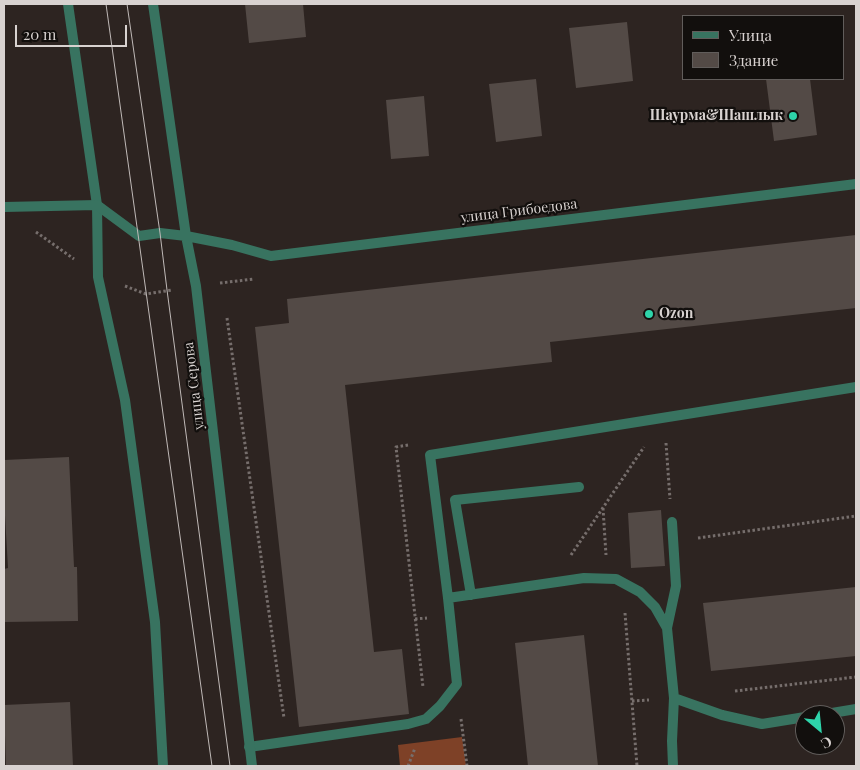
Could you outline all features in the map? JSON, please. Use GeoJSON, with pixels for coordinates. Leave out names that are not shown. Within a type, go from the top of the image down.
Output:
{"type":"FeatureCollection","features":[{"type":"Feature","properties":{"kind":"street"},"geometry":{"type":"LineString","coordinates":[[68,4],[97,205],[98,277],[125,400],[155,622],[163,766]]}},
{"type":"Feature","properties":{"kind":"street","name":"улица Серова"},"geometry":{"type":"LineString","coordinates":[[153,4],[186,236],[196,286],[252,766]]}},
{"type":"Feature","properties":{"kind":"street","name":"улица Грибоедова"},"geometry":{"type":"LineString","coordinates":[[97,205],[139,236],[160,233],[186,236],[232,245],[271,256],[856,184]]}},
{"type":"Feature","properties":{"kind":"street"},"geometry":{"type":"LineString","coordinates":[[4,207],[97,205]]}},
{"type":"Feature","properties":{"kind":"street"},"geometry":{"type":"LineString","coordinates":[[249,747],[408,724],[426,719],[440,706],[456,684],[450,614],[430,456],[856,387]]}},
{"type":"Feature","properties":{"kind":"street"},"geometry":{"type":"LineString","coordinates":[[470,595],[455,500],[579,487]]}},
{"type":"Feature","properties":{"kind":"street"},"geometry":{"type":"LineString","coordinates":[[672,522],[676,586],[667,628],[674,698],[673,766]]}},
{"type":"Feature","properties":{"kind":"street"},"geometry":{"type":"LineString","coordinates":[[448,598],[584,578],[616,579],[640,592],[655,607],[667,628]]}},
{"type":"Feature","properties":{"kind":"street"},"geometry":{"type":"LineString","coordinates":[[674,698],[722,715],[762,724],[795,719]]}},
{"type":"Feature","properties":{"kind":"path"},"geometry":{"type":"LineString","coordinates":[[226,312],[288,742]]}},
{"type":"Feature","properties":{"kind":"path"},"geometry":{"type":"LineString","coordinates":[[664,417],[668,477]]}},
{"type":"Feature","properties":{"kind":"path"},"geometry":{"type":"LineString","coordinates":[[552,582],[664,417]]}},
{"type":"Feature","properties":{"kind":"path"},"geometry":{"type":"LineString","coordinates":[[673,542],[856,516]]}},
{"type":"Feature","properties":{"kind":"path"},"geometry":{"type":"LineString","coordinates":[[620,608],[625,614],[637,766]]}},
{"type":"Feature","properties":{"kind":"path"},"geometry":{"type":"LineString","coordinates":[[415,620],[450,614]]}},
{"type":"Feature","properties":{"kind":"path"},"geometry":{"type":"LineString","coordinates":[[731,691],[856,677]]}},
{"type":"Feature","properties":{"kind":"path"},"geometry":{"type":"LineString","coordinates":[[456,684],[467,766]]}},
{"type":"Feature","properties":{"kind":"path"},"geometry":{"type":"LineString","coordinates":[[632,701],[674,698]]}},
{"type":"Feature","properties":{"kind":"shaded area"},"geometry":{"type":"Polygon","coordinates":[[[462,737],[466,766],[400,766],[398,745],[462,737]]]}},
{"type":"Feature","properties":{"kind":"building"},"geometry":{"type":"Polygon","coordinates":[[[245,4],[303,4],[306,37],[249,43],[245,4]]]}},
{"type":"Feature","properties":{"kind":"building"},"geometry":{"type":"Polygon","coordinates":[[[627,22],[633,81],[576,88],[569,28],[627,22]]]}},
{"type":"Feature","properties":{"kind":"building"},"geometry":{"type":"Polygon","coordinates":[[[536,79],[542,136],[496,142],[489,84],[536,79]]]}},
{"type":"Feature","properties":{"kind":"building","name":"Шаурма&Шашлык"},"geometry":{"type":"Polygon","coordinates":[[[766,80],[810,80],[817,135],[774,141],[766,80]]]}},
{"type":"Feature","properties":{"kind":"building"},"geometry":{"type":"Polygon","coordinates":[[[424,96],[429,156],[391,159],[386,100],[424,96]]]}},
{"type":"Feature","properties":{"kind":"building"},"geometry":{"type":"Polygon","coordinates":[[[856,235],[856,308],[550,342],[552,362],[345,385],[374,652],[402,649],[409,714],[299,727],[255,327],[289,323],[287,299],[856,235]]]}},
{"type":"Feature","properties":{"kind":"building"},"geometry":{"type":"Polygon","coordinates":[[[69,457],[74,567],[77,567],[78,621],[4,622],[4,569],[8,568],[4,460],[69,457]]]}},
{"type":"Feature","properties":{"kind":"building"},"geometry":{"type":"Polygon","coordinates":[[[661,510],[665,566],[631,568],[628,513],[661,510]]]}},
{"type":"Feature","properties":{"kind":"building"},"geometry":{"type":"Polygon","coordinates":[[[856,587],[856,656],[711,671],[703,603],[856,587]]]}},
{"type":"Feature","properties":{"kind":"building"},"geometry":{"type":"Polygon","coordinates":[[[584,635],[598,766],[528,766],[515,643],[584,635]]]}},
{"type":"Feature","properties":{"kind":"building"},"geometry":{"type":"Polygon","coordinates":[[[70,702],[73,766],[6,766],[4,705],[70,702]]]}},
{"type":"Feature","properties":{"kind":"tram line"},"geometry":{"type":"LineString","coordinates":[[106,4],[212,766]]}},
{"type":"Feature","properties":{"kind":"tram line"},"geometry":{"type":"LineString","coordinates":[[127,4],[160,233],[230,766]]}},
{"type":"Feature","properties":{"kind":"place","name":"Шаурма&Шашлык"},"geometry":{"type":"Point","coordinates":[793,116]}},
{"type":"Feature","properties":{"kind":"place","name":"Ozon"},"geometry":{"type":"Point","coordinates":[649,314]}}]}
